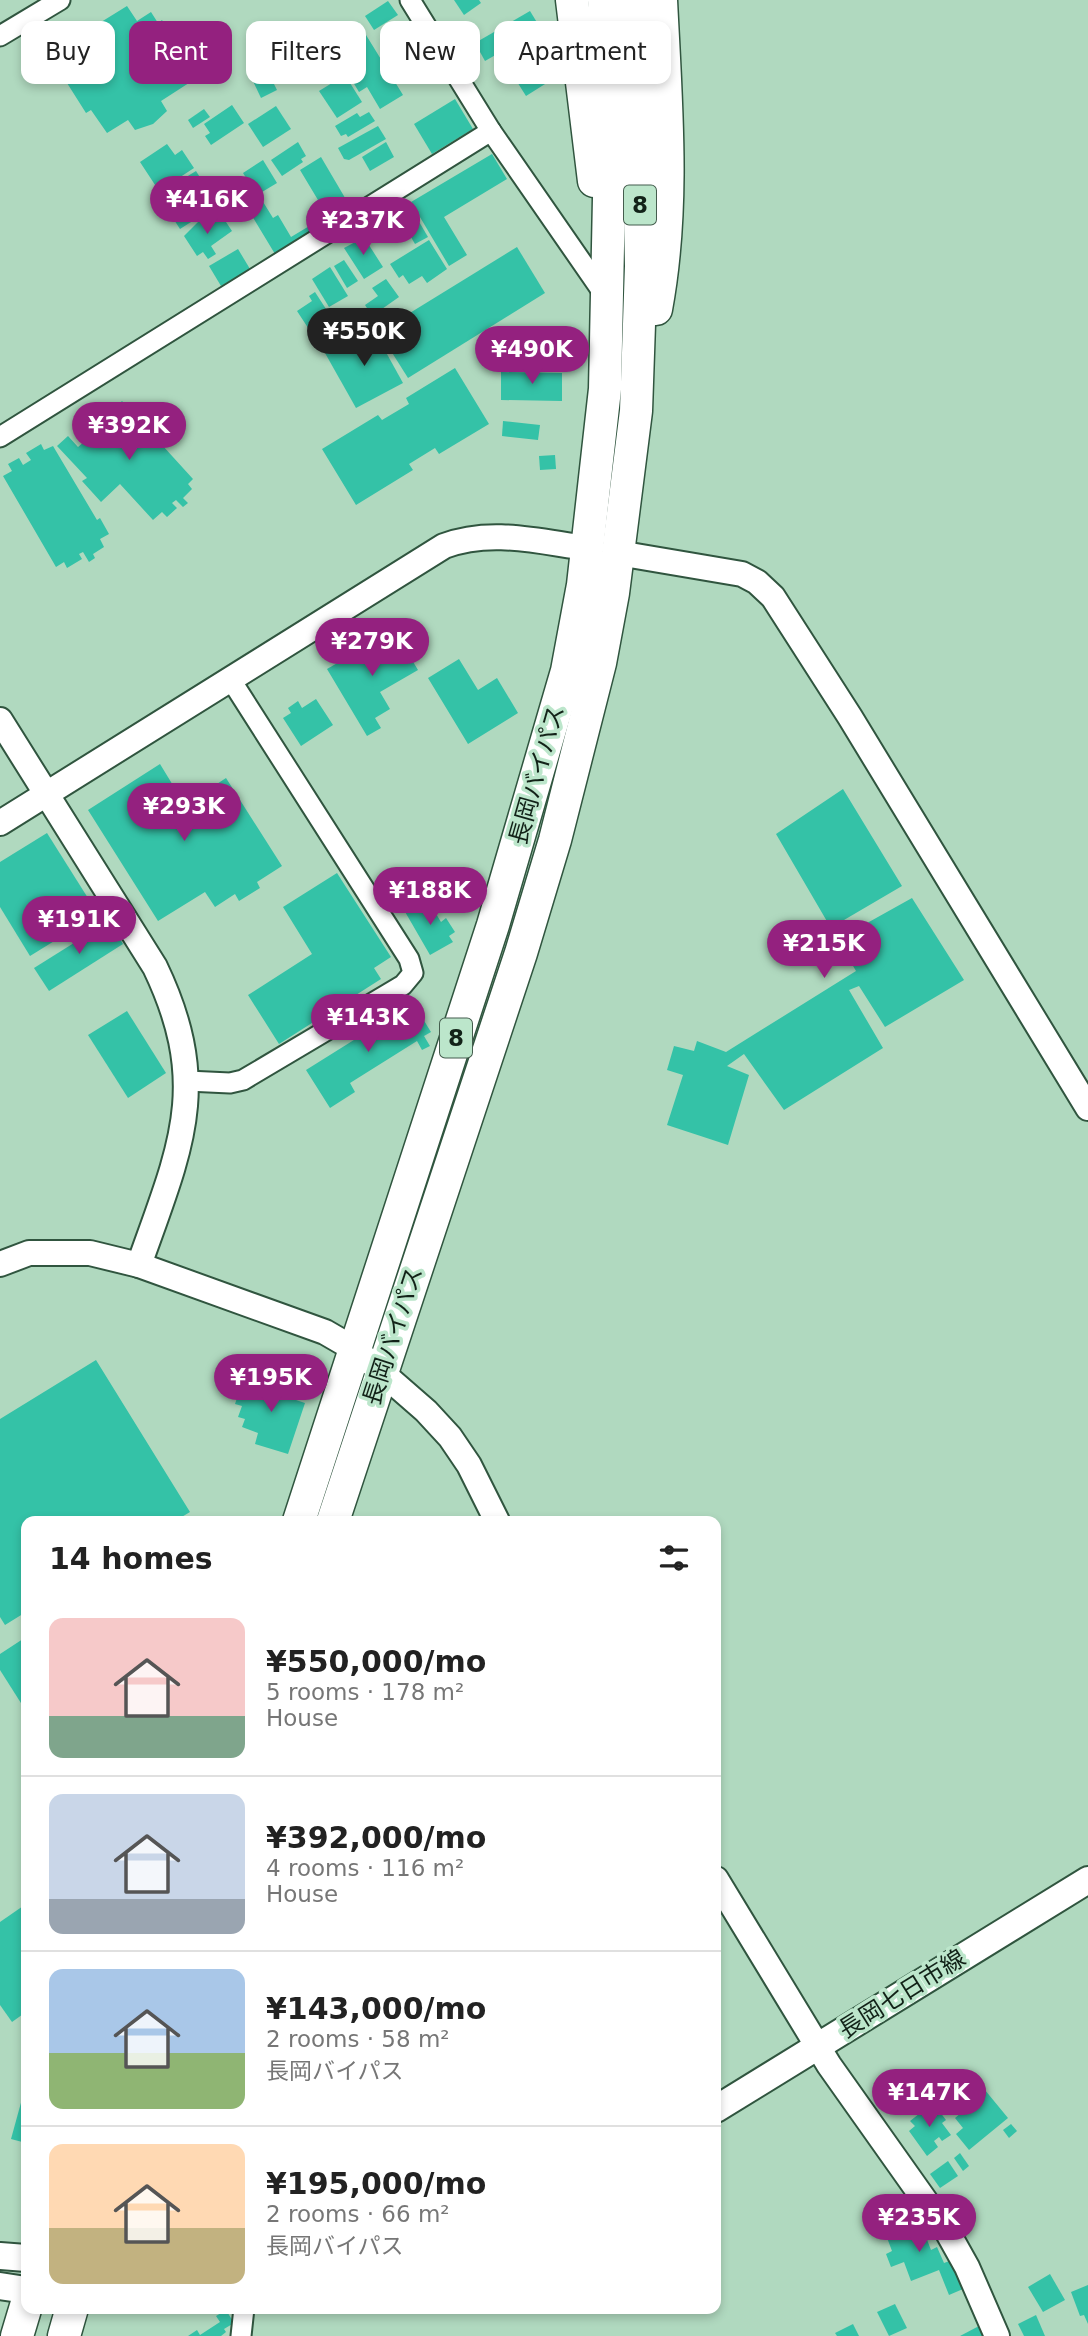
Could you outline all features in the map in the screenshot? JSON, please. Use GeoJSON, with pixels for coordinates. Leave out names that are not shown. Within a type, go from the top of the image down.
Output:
{"type":"FeatureCollection","features":[{"type":"Feature","properties":{"kind":"highway"},"geometry":{"type":"LineString","coordinates":[[572,0],[609,301]]}},
{"type":"Feature","properties":{"kind":"highway","name":"長岡バイパス"},"geometry":{"type":"LineString","coordinates":[[335,1516],[521,953],[555,840],[600,663],[611,103],[604,0]]}},
{"type":"Feature","properties":{"kind":"highway","name":"長岡バイパス"},"geometry":{"type":"LineString","coordinates":[[301,1516],[356,1350],[382,1260],[494,925],[603,551],[636,411],[641,253],[638,111],[630,0]]}},
{"type":"Feature","properties":{"kind":"highway"},"geometry":{"type":"LineString","coordinates":[[636,411],[664,265],[669,159],[661,0]]}},
{"type":"Feature","properties":{"kind":"highway"},"geometry":{"type":"LineString","coordinates":[[17,2336],[24,2314]]}},
{"type":"Feature","properties":{"kind":"highway"},"geometry":{"type":"LineString","coordinates":[[64,2336],[70,2314]]}},
{"type":"Feature","properties":{"kind":"main road","name":"長岡七日市線"},"geometry":{"type":"LineString","coordinates":[[721,2106],[1088,1880]]}},
{"type":"Feature","properties":{"kind":"main road"},"geometry":{"type":"LineString","coordinates":[[0,2256],[21,2258]]}},
{"type":"Feature","properties":{"kind":"main road"},"geometry":{"type":"LineString","coordinates":[[0,2286],[21,2289]]}},
{"type":"Feature","properties":{"kind":"street"},"geometry":{"type":"LineString","coordinates":[[0,36],[60,0]]}},
{"type":"Feature","properties":{"kind":"street"},"geometry":{"type":"LineString","coordinates":[[410,0],[491,131],[609,301]]}},
{"type":"Feature","properties":{"kind":"street"},"geometry":{"type":"LineString","coordinates":[[0,437],[491,131]]}},
{"type":"Feature","properties":{"kind":"street"},"geometry":{"type":"LineString","coordinates":[[0,823],[424,556],[468,537],[492,536],[742,573],[773,597],[850,717],[1088,1108]]}},
{"type":"Feature","properties":{"kind":"street"},"geometry":{"type":"LineString","coordinates":[[187,1081],[230,1083],[243,1080],[403,985],[412,973],[409,959],[231,680]]}},
{"type":"Feature","properties":{"kind":"street"},"geometry":{"type":"LineString","coordinates":[[0,720],[155,967],[173,1004],[182,1038],[187,1081],[185,1119],[177,1153],[139,1265]]}},
{"type":"Feature","properties":{"kind":"street"},"geometry":{"type":"LineString","coordinates":[[0,1264],[30,1254],[65,1251],[90,1253],[139,1265],[325,1332],[356,1350],[381,1371],[450,1437],[494,1516]]}},
{"type":"Feature","properties":{"kind":"street"},"geometry":{"type":"LineString","coordinates":[[721,1887],[818,2046],[948,2233],[967,2267],[997,2336]]}},
{"type":"Feature","properties":{"kind":"street"},"geometry":{"type":"LineString","coordinates":[[242,2336],[244,2314]]}},
{"type":"Feature","properties":{"kind":"building"},"geometry":{"type":"Polygon","coordinates":[[[454,0],[479,0],[481,3],[464,15],[454,0]]]}},
{"type":"Feature","properties":{"kind":"building"},"geometry":{"type":"Polygon","coordinates":[[[388,1],[398,15],[388,21],[380,21],[380,26],[374,30],[365,16],[388,1]]]}},
{"type":"Feature","properties":{"kind":"building"},"geometry":{"type":"Polygon","coordinates":[[[127,6],[137,21],[129,21],[129,84],[187,84],[161,101],[167,111],[153,124],[135,130],[128,120],[107,133],[91,110],[86,113],[68,84],[115,84],[115,21],[103,21],[127,6]]]}},
{"type":"Feature","properties":{"kind":"building"},"geometry":{"type":"Polygon","coordinates":[[[530,11],[536,21],[513,21],[530,11]]]}},
{"type":"Feature","properties":{"kind":"building"},"geometry":{"type":"Polygon","coordinates":[[[151,12],[157,21],[137,21],[151,12]]]}},
{"type":"Feature","properties":{"kind":"building"},"geometry":{"type":"Polygon","coordinates":[[[494,32],[494,56],[485,61],[480,52],[480,40],[494,32]]]}},
{"type":"Feature","properties":{"kind":"building"},"geometry":{"type":"Polygon","coordinates":[[[366,35],[380,58],[380,84],[396,84],[403,95],[380,109],[367,87],[359,92],[354,84],[366,84],[366,35]]]}},
{"type":"Feature","properties":{"kind":"building"},"geometry":{"type":"Polygon","coordinates":[[[254,84],[274,84],[277,90],[261,98],[254,84]]]}},
{"type":"Feature","properties":{"kind":"building"},"geometry":{"type":"Polygon","coordinates":[[[330,84],[351,84],[362,102],[337,118],[319,91],[330,84]]]}},
{"type":"Feature","properties":{"kind":"building"},"geometry":{"type":"Polygon","coordinates":[[[518,84],[545,84],[526,96],[518,84]]]}},
{"type":"Feature","properties":{"kind":"building"},"geometry":{"type":"Polygon","coordinates":[[[455,99],[473,129],[432,154],[414,124],[455,99]]]}},
{"type":"Feature","properties":{"kind":"building"},"geometry":{"type":"Polygon","coordinates":[[[232,105],[244,123],[211,145],[205,136],[210,133],[204,124],[232,105]]]}},
{"type":"Feature","properties":{"kind":"building"},"geometry":{"type":"Polygon","coordinates":[[[276,106],[291,129],[263,147],[248,124],[276,106]]]}},
{"type":"Feature","properties":{"kind":"building"},"geometry":{"type":"Polygon","coordinates":[[[204,109],[210,117],[193,128],[188,120],[204,109]]]}},
{"type":"Feature","properties":{"kind":"building"},"geometry":{"type":"Polygon","coordinates":[[[369,112],[375,121],[348,137],[346,134],[341,136],[335,126],[357,113],[360,117],[369,112]]]}},
{"type":"Feature","properties":{"kind":"building"},"geometry":{"type":"Polygon","coordinates":[[[378,126],[386,139],[349,160],[344,159],[338,148],[378,126]]]}},
{"type":"Feature","properties":{"kind":"building"},"geometry":{"type":"Polygon","coordinates":[[[298,142],[306,156],[301,159],[303,162],[282,176],[271,160],[298,142]]]}},
{"type":"Feature","properties":{"kind":"building"},"geometry":{"type":"Polygon","coordinates":[[[386,142],[394,157],[370,171],[362,157],[386,142]]]}},
{"type":"Feature","properties":{"kind":"building"},"geometry":{"type":"Polygon","coordinates":[[[167,144],[175,155],[182,150],[194,168],[159,191],[140,162],[167,144]]]}},
{"type":"Feature","properties":{"kind":"building"},"geometry":{"type":"Polygon","coordinates":[[[492,154],[507,179],[444,217],[467,255],[449,266],[411,202],[492,154]]]}},
{"type":"Feature","properties":{"kind":"building"},"geometry":{"type":"Polygon","coordinates":[[[321,157],[351,208],[275,254],[246,206],[260,197],[273,218],[278,215],[291,237],[311,225],[306,217],[318,209],[314,203],[318,200],[300,170],[321,157]]]}},
{"type":"Feature","properties":{"kind":"building"},"geometry":{"type":"Polygon","coordinates":[[[263,160],[277,183],[257,195],[243,173],[263,160]]]}},
{"type":"Feature","properties":{"kind":"building"},"geometry":{"type":"Polygon","coordinates":[[[196,171],[211,195],[204,200],[210,210],[180,229],[169,212],[182,202],[178,195],[184,192],[178,182],[196,171]]]}},
{"type":"Feature","properties":{"kind":"building"},"geometry":{"type":"Polygon","coordinates":[[[411,208],[428,237],[415,244],[398,215],[411,208]]]}},
{"type":"Feature","properties":{"kind":"building"},"geometry":{"type":"Polygon","coordinates":[[[215,215],[218,219],[222,216],[232,231],[211,246],[216,254],[208,259],[203,252],[197,256],[184,236],[200,220],[203,224],[215,215]]]}},
{"type":"Feature","properties":{"kind":"building"},"geometry":{"type":"Polygon","coordinates":[[[360,231],[383,267],[364,279],[344,248],[359,240],[355,234],[360,231]]]}},
{"type":"Feature","properties":{"kind":"building"},"geometry":{"type":"Polygon","coordinates":[[[429,240],[447,269],[427,283],[422,276],[409,284],[403,275],[399,278],[390,264],[429,240]]]}},
{"type":"Feature","properties":{"kind":"building"},"geometry":{"type":"Polygon","coordinates":[[[517,247],[545,293],[408,378],[379,332],[517,247]]]}},
{"type":"Feature","properties":{"kind":"building"},"geometry":{"type":"Polygon","coordinates":[[[238,249],[250,269],[221,286],[209,266],[238,249]]]}},
{"type":"Feature","properties":{"kind":"building"},"geometry":{"type":"Polygon","coordinates":[[[344,260],[358,281],[347,288],[334,266],[344,260]]]}},
{"type":"Feature","properties":{"kind":"building"},"geometry":{"type":"Polygon","coordinates":[[[330,267],[348,296],[329,307],[312,279],[330,267]]]}},
{"type":"Feature","properties":{"kind":"building"},"geometry":{"type":"Polygon","coordinates":[[[386,279],[399,297],[372,316],[365,305],[378,296],[372,288],[386,279]]]}},
{"type":"Feature","properties":{"kind":"building"},"geometry":{"type":"Polygon","coordinates":[[[315,292],[337,326],[316,340],[297,311],[312,301],[309,296],[315,292]]]}},
{"type":"Feature","properties":{"kind":"building"},"geometry":{"type":"Polygon","coordinates":[[[372,327],[403,383],[356,408],[325,353],[372,327]]]}},
{"type":"Feature","properties":{"kind":"building"},"geometry":{"type":"Polygon","coordinates":[[[455,368],[489,424],[439,454],[435,448],[409,464],[413,470],[356,505],[322,449],[378,415],[382,420],[409,404],[406,398],[455,368]]]}},
{"type":"Feature","properties":{"kind":"building"},"geometry":{"type":"Polygon","coordinates":[[[501,372],[562,373],[562,401],[501,400],[501,372]]]}},
{"type":"Feature","properties":{"kind":"building"},"geometry":{"type":"Polygon","coordinates":[[[122,401],[193,479],[188,484],[192,489],[183,498],[188,503],[183,507],[176,500],[172,503],[177,508],[167,517],[162,512],[153,520],[120,484],[101,502],[82,481],[87,478],[57,446],[68,436],[78,447],[85,441],[78,433],[87,425],[89,427],[107,406],[112,411],[122,401]]]}},
{"type":"Feature","properties":{"kind":"building"},"geometry":{"type":"Polygon","coordinates":[[[503,421],[540,425],[538,440],[502,436],[503,421]]]}},
{"type":"Feature","properties":{"kind":"building"},"geometry":{"type":"Polygon","coordinates":[[[41,444],[44,450],[53,446],[97,520],[100,518],[109,534],[100,539],[104,547],[93,554],[95,558],[89,562],[83,552],[79,554],[82,559],[67,568],[64,562],[56,567],[3,476],[12,471],[8,464],[19,458],[23,465],[31,460],[26,453],[41,444]]]}},
{"type":"Feature","properties":{"kind":"building"},"geometry":{"type":"Polygon","coordinates":[[[555,455],[556,469],[540,470],[539,456],[555,455]]]}},
{"type":"Feature","properties":{"kind":"building"},"geometry":{"type":"Polygon","coordinates":[[[394,630],[418,670],[380,692],[390,709],[375,718],[381,728],[367,736],[327,669],[394,630]]]}},
{"type":"Feature","properties":{"kind":"building"},"geometry":{"type":"Polygon","coordinates":[[[459,659],[478,690],[497,678],[518,713],[468,744],[428,678],[459,659]]]}},
{"type":"Feature","properties":{"kind":"building"},"geometry":{"type":"Polygon","coordinates":[[[316,699],[333,725],[301,746],[283,718],[291,713],[288,708],[298,701],[302,708],[316,699]]]}},
{"type":"Feature","properties":{"kind":"building"},"geometry":{"type":"Polygon","coordinates":[[[160,764],[185,805],[226,778],[282,866],[257,882],[260,888],[239,901],[235,894],[215,907],[205,892],[158,921],[88,810],[160,764]]]}},
{"type":"Feature","properties":{"kind":"building"},"geometry":{"type":"Polygon","coordinates":[[[843,789],[902,886],[844,920],[851,932],[912,898],[964,980],[885,1027],[859,986],[849,990],[883,1048],[784,1110],[744,1054],[727,1066],[749,1075],[728,1145],[667,1125],[683,1075],[667,1070],[674,1046],[694,1051],[697,1041],[726,1052],[856,971],[776,834],[843,789]]]}},
{"type":"Feature","properties":{"kind":"building"},"geometry":{"type":"Polygon","coordinates":[[[47,833],[98,914],[30,956],[0,907],[0,862],[47,833]]]}},
{"type":"Feature","properties":{"kind":"building"},"geometry":{"type":"Polygon","coordinates":[[[337,873],[391,957],[374,968],[381,979],[279,1044],[248,995],[312,954],[283,907],[337,873]]]}},
{"type":"Feature","properties":{"kind":"building"},"geometry":{"type":"Polygon","coordinates":[[[429,902],[441,922],[446,918],[455,932],[449,936],[453,942],[430,955],[404,910],[415,903],[419,909],[429,902]]]}},
{"type":"Feature","properties":{"kind":"building"},"geometry":{"type":"Polygon","coordinates":[[[109,921],[123,944],[49,991],[34,968],[109,921]]]}},
{"type":"Feature","properties":{"kind":"building"},"geometry":{"type":"Polygon","coordinates":[[[413,1003],[431,1032],[424,1036],[430,1046],[422,1050],[417,1041],[350,1083],[355,1092],[330,1108],[306,1070],[413,1003]]]}},
{"type":"Feature","properties":{"kind":"building"},"geometry":{"type":"Polygon","coordinates":[[[127,1011],[166,1073],[128,1098],[88,1035],[127,1011]]]}},
{"type":"Feature","properties":{"kind":"building"},"geometry":{"type":"Polygon","coordinates":[[[96,1360],[190,1512],[183,1516],[21,1516],[21,1615],[5,1625],[0,1617],[0,1419],[96,1360]]]}},
{"type":"Feature","properties":{"kind":"building"},"geometry":{"type":"Polygon","coordinates":[[[256,1377],[296,1391],[293,1399],[305,1403],[288,1454],[255,1444],[258,1433],[242,1427],[245,1419],[238,1417],[242,1406],[235,1404],[239,1392],[250,1395],[256,1377]]]}},
{"type":"Feature","properties":{"kind":"building"},"geometry":{"type":"Polygon","coordinates":[[[21,1640],[21,1703],[0,1670],[0,1654],[21,1640]]]}},
{"type":"Feature","properties":{"kind":"building"},"geometry":{"type":"Polygon","coordinates":[[[21,1907],[21,2016],[12,2022],[0,2005],[0,1922],[21,1907]]]}},
{"type":"Feature","properties":{"kind":"building"},"geometry":{"type":"Polygon","coordinates":[[[980,2084],[1008,2118],[969,2150],[956,2134],[963,2128],[955,2118],[973,2103],[967,2096],[980,2084]]]}},
{"type":"Feature","properties":{"kind":"building"},"geometry":{"type":"Polygon","coordinates":[[[21,2103],[21,2142],[11,2139],[21,2103]]]}},
{"type":"Feature","properties":{"kind":"building"},"geometry":{"type":"Polygon","coordinates":[[[933,2103],[946,2120],[942,2123],[951,2135],[942,2141],[939,2137],[934,2141],[938,2147],[927,2156],[909,2131],[915,2126],[910,2121],[933,2103]]]}},
{"type":"Feature","properties":{"kind":"building"},"geometry":{"type":"Polygon","coordinates":[[[1011,2124],[1017,2131],[1009,2138],[1003,2130],[1011,2124]]]}},
{"type":"Feature","properties":{"kind":"building"},"geometry":{"type":"Polygon","coordinates":[[[960,2153],[969,2166],[963,2171],[954,2158],[960,2153]]]}},
{"type":"Feature","properties":{"kind":"building"},"geometry":{"type":"Polygon","coordinates":[[[948,2161],[958,2176],[940,2188],[930,2174],[948,2161]]]}},
{"type":"Feature","properties":{"kind":"building"},"geometry":{"type":"Polygon","coordinates":[[[904,2219],[908,2229],[923,2223],[925,2228],[930,2226],[933,2235],[926,2237],[931,2250],[937,2247],[944,2263],[952,2260],[963,2289],[949,2295],[939,2270],[911,2281],[904,2262],[891,2267],[886,2254],[892,2251],[883,2227],[904,2219]]]}},
{"type":"Feature","properties":{"kind":"building"},"geometry":{"type":"Polygon","coordinates":[[[1050,2274],[1065,2300],[1043,2312],[1028,2287],[1050,2274]]]}},
{"type":"Feature","properties":{"kind":"building"},"geometry":{"type":"Polygon","coordinates":[[[1088,2285],[1088,2324],[1084,2315],[1080,2316],[1071,2292],[1088,2285]]]}},
{"type":"Feature","properties":{"kind":"building"},"geometry":{"type":"Polygon","coordinates":[[[895,2304],[907,2328],[889,2336],[877,2312],[895,2304]]]}},
{"type":"Feature","properties":{"kind":"building"},"geometry":{"type":"Polygon","coordinates":[[[228,2314],[234,2323],[224,2329],[226,2332],[221,2336],[188,2336],[197,2330],[200,2335],[220,2322],[216,2316],[228,2314]]]}},
{"type":"Feature","properties":{"kind":"building"},"geometry":{"type":"Polygon","coordinates":[[[1036,2315],[1045,2336],[1024,2336],[1018,2324],[1036,2315]]]}},
{"type":"Feature","properties":{"kind":"building"},"geometry":{"type":"Polygon","coordinates":[[[853,2324],[859,2336],[837,2336],[835,2333],[853,2324]]]}},
{"type":"Feature","properties":{"kind":"building"},"geometry":{"type":"Polygon","coordinates":[[[979,2326],[984,2336],[960,2336],[979,2326]]]}}]}
